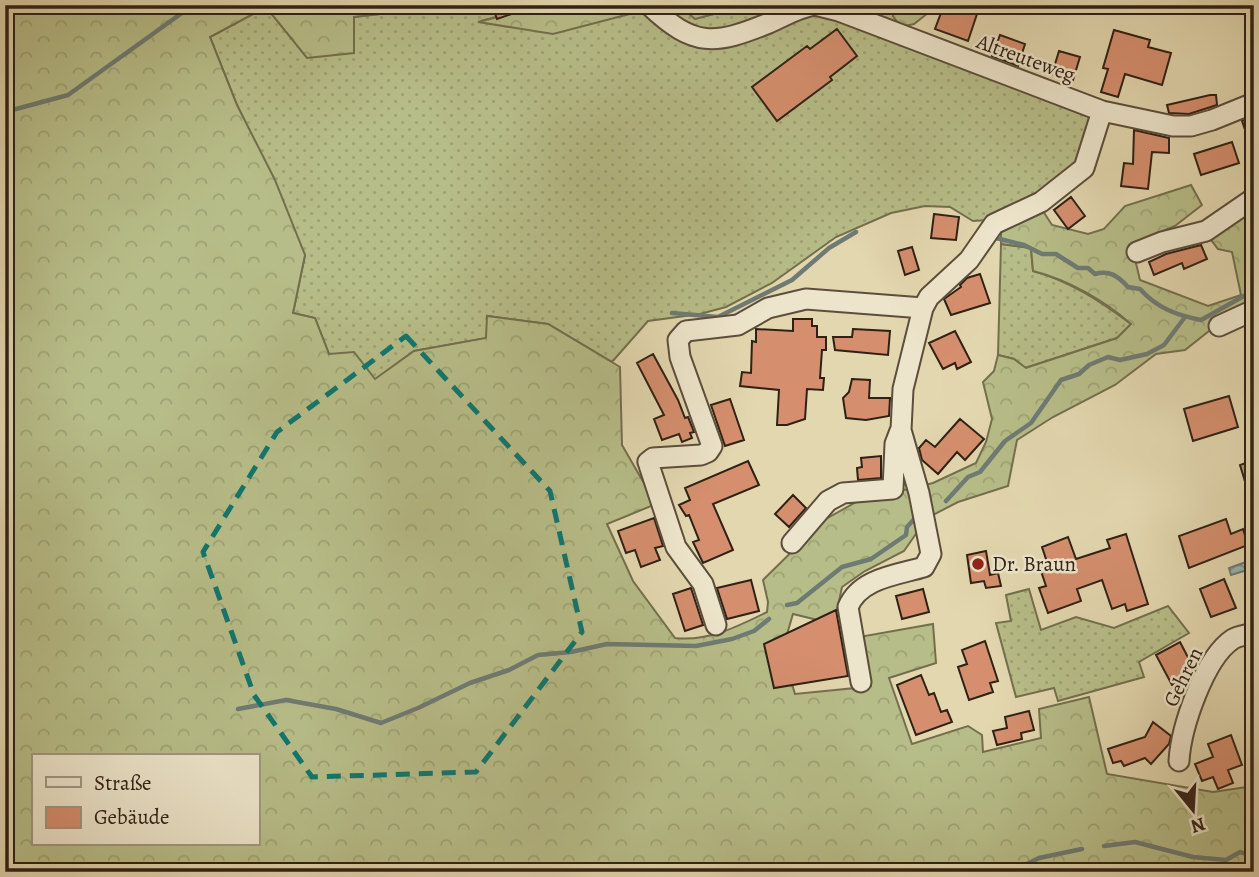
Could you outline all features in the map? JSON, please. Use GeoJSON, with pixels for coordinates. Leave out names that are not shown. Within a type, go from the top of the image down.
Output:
{"type":"FeatureCollection","features":[{"type":"Feature","properties":{"kind":"street","name":"Altreuteweg"},"geometry":{"type":"LineString","coordinates":[[649,5],[689,35],[696,38],[726,39],[771,22],[796,8],[815,5],[839,11],[1102,111],[1173,126],[1191,126],[1254,103]]}},
{"type":"Feature","properties":{"kind":"street"},"geometry":{"type":"LineString","coordinates":[[861,682],[848,607],[852,597],[868,583],[924,567],[931,554],[919,493],[901,430],[902,389],[923,308],[929,297],[969,260],[994,224],[1041,202],[1084,169],[1102,111]]}},
{"type":"Feature","properties":{"kind":"street"},"geometry":{"type":"LineString","coordinates":[[1137,252],[1162,242],[1206,231],[1254,198]]}},
{"type":"Feature","properties":{"kind":"street"},"geometry":{"type":"LineString","coordinates":[[716,625],[703,584],[676,547],[648,462],[653,458],[701,455],[712,446],[680,357],[678,340],[686,331],[738,325],[768,309],[806,299],[923,308]]}},
{"type":"Feature","properties":{"kind":"street"},"geometry":{"type":"LineString","coordinates":[[1219,326],[1254,310]]}},
{"type":"Feature","properties":{"kind":"street"},"geometry":{"type":"LineString","coordinates":[[792,542],[828,501],[843,493],[893,489],[895,444],[901,430]]}},
{"type":"Feature","properties":{"kind":"street","name":"Gehren"},"geometry":{"type":"LineString","coordinates":[[1179,761],[1185,723],[1214,656],[1234,638],[1254,633]]}},
{"type":"Feature","properties":{"kind":"highlighted area"},"geometry":{"type":"Polygon","coordinates":[[[406,336],[550,491],[582,632],[476,772],[312,777],[254,695],[203,552],[277,432],[406,336]]]}},
{"type":"Feature","properties":{"kind":"green space"},"geometry":{"type":"Polygon","coordinates":[[[5,5],[459,5],[354,17],[354,53],[307,58],[266,7],[210,37],[237,105],[275,180],[305,255],[293,313],[315,318],[329,354],[354,352],[375,379],[414,351],[486,338],[487,316],[548,324],[620,367],[622,445],[656,504],[607,524],[633,581],[675,638],[711,635],[767,612],[768,602],[763,580],[824,520],[858,501],[933,483],[976,463],[986,442],[992,419],[983,382],[994,371],[998,355],[1014,359],[1026,368],[1117,338],[1131,324],[1085,292],[1033,271],[1031,248],[1001,244],[1001,228],[1041,208],[1052,225],[1088,234],[1104,229],[1125,206],[1191,185],[1202,205],[1175,226],[1136,242],[1135,259],[1140,280],[1208,306],[1241,295],[1232,252],[1218,249],[1208,236],[1242,214],[1254,218],[1254,309],[1223,320],[1185,350],[1156,354],[1115,385],[1053,417],[1017,440],[1008,486],[958,502],[927,518],[904,551],[865,571],[842,587],[834,624],[793,614],[782,651],[795,694],[855,688],[859,637],[933,624],[936,663],[889,678],[912,744],[968,726],[982,735],[983,752],[1041,738],[1039,709],[1089,697],[1107,774],[1213,792],[1254,786],[1254,872],[5,872],[5,5]]]}},
{"type":"Feature","properties":{"kind":"green space"},"geometry":{"type":"Polygon","coordinates":[[[459,5],[532,5],[532,8],[481,21],[641,10],[638,5],[679,5],[695,19],[717,13],[724,5],[894,5],[893,16],[901,27],[1094,114],[1080,163],[1036,200],[989,220],[973,221],[950,207],[925,206],[891,213],[836,237],[772,283],[726,307],[700,314],[648,321],[612,362],[548,324],[487,316],[487,338],[414,351],[375,380],[329,354],[315,318],[293,313],[305,255],[237,105],[210,37],[266,7],[353,17],[459,5]]]}},
{"type":"Feature","properties":{"kind":"green space"},"geometry":{"type":"Polygon","coordinates":[[[532,5],[638,5],[641,11],[553,34],[478,22],[532,8],[532,5]]]}},
{"type":"Feature","properties":{"kind":"green space"},"geometry":{"type":"Polygon","coordinates":[[[679,5],[724,5],[717,13],[695,19],[679,5]]]}},
{"type":"Feature","properties":{"kind":"green space"},"geometry":{"type":"Polygon","coordinates":[[[894,5],[938,5],[914,24],[901,27],[893,16],[894,5]]]}},
{"type":"Feature","properties":{"kind":"green space"},"geometry":{"type":"Polygon","coordinates":[[[1001,244],[1031,248],[1033,271],[1072,286],[1131,324],[1117,338],[1025,368],[1014,359],[998,355],[1001,244]]]}},
{"type":"Feature","properties":{"kind":"green space"},"geometry":{"type":"Polygon","coordinates":[[[1029,589],[1041,630],[1076,617],[1114,628],[1168,606],[1189,633],[1139,662],[1144,677],[1058,701],[1054,688],[1016,697],[996,623],[1011,621],[1006,595],[1029,589]]]}},
{"type":"Feature","properties":{"kind":"water"},"geometry":{"type":"Polygon","coordinates":[[[1254,559],[1254,568],[1231,575],[1229,568],[1254,559]]]}},
{"type":"Feature","properties":{"kind":"building"},"geometry":{"type":"Polygon","coordinates":[[[492,5],[532,5],[532,7],[497,19],[492,5]]]}},
{"type":"Feature","properties":{"kind":"building"},"geometry":{"type":"Polygon","coordinates":[[[944,5],[980,5],[968,41],[935,29],[944,5]]]}},
{"type":"Feature","properties":{"kind":"building"},"geometry":{"type":"Polygon","coordinates":[[[837,29],[857,56],[830,77],[832,80],[777,121],[752,87],[807,46],[810,49],[837,29]]]}},
{"type":"Feature","properties":{"kind":"building"},"geometry":{"type":"Polygon","coordinates":[[[1114,30],[1150,40],[1148,47],[1171,53],[1162,85],[1125,74],[1118,97],[1101,92],[1108,69],[1103,68],[1114,30]]]}},
{"type":"Feature","properties":{"kind":"building"},"geometry":{"type":"Polygon","coordinates":[[[1000,35],[1025,44],[1018,66],[992,56],[1000,35]]]}},
{"type":"Feature","properties":{"kind":"building"},"geometry":{"type":"Polygon","coordinates":[[[1059,51],[1080,57],[1073,80],[1052,74],[1059,51]]]}},
{"type":"Feature","properties":{"kind":"building"},"geometry":{"type":"Polygon","coordinates":[[[1216,95],[1217,105],[1189,114],[1169,113],[1167,105],[1216,95]]]}},
{"type":"Feature","properties":{"kind":"building"},"geometry":{"type":"Polygon","coordinates":[[[1254,116],[1254,149],[1252,149],[1242,121],[1254,116]]]}},
{"type":"Feature","properties":{"kind":"building"},"geometry":{"type":"Polygon","coordinates":[[[1134,130],[1169,138],[1169,153],[1152,152],[1148,189],[1121,186],[1124,163],[1133,164],[1134,130]]]}},
{"type":"Feature","properties":{"kind":"building"},"geometry":{"type":"Polygon","coordinates":[[[1232,142],[1239,163],[1201,175],[1194,154],[1232,142]]]}},
{"type":"Feature","properties":{"kind":"building"},"geometry":{"type":"Polygon","coordinates":[[[1071,197],[1085,216],[1068,229],[1054,210],[1071,197]]]}},
{"type":"Feature","properties":{"kind":"building"},"geometry":{"type":"Polygon","coordinates":[[[934,214],[959,217],[956,240],[931,238],[934,214]]]}},
{"type":"Feature","properties":{"kind":"building"},"geometry":{"type":"Polygon","coordinates":[[[1201,245],[1207,259],[1184,269],[1182,263],[1154,275],[1149,262],[1166,254],[1201,245]]]}},
{"type":"Feature","properties":{"kind":"building"},"geometry":{"type":"Polygon","coordinates":[[[912,247],[919,270],[905,275],[898,251],[912,247]]]}},
{"type":"Feature","properties":{"kind":"building"},"geometry":{"type":"Polygon","coordinates":[[[980,274],[990,303],[951,315],[944,299],[961,287],[967,278],[980,274]]]}},
{"type":"Feature","properties":{"kind":"building"},"geometry":{"type":"Polygon","coordinates":[[[793,319],[812,319],[812,326],[817,326],[817,337],[826,337],[820,378],[824,378],[823,390],[807,389],[805,419],[777,425],[779,390],[740,386],[742,372],[751,373],[752,341],[756,342],[756,329],[793,331],[793,319]]]}},
{"type":"Feature","properties":{"kind":"building"},"geometry":{"type":"Polygon","coordinates":[[[853,329],[890,331],[888,355],[835,350],[833,337],[852,337],[853,329]]]}},
{"type":"Feature","properties":{"kind":"building"},"geometry":{"type":"Polygon","coordinates":[[[955,331],[971,362],[957,369],[955,363],[943,369],[929,343],[955,331]]]}},
{"type":"Feature","properties":{"kind":"building"},"geometry":{"type":"Polygon","coordinates":[[[653,354],[694,432],[690,433],[692,438],[682,442],[679,434],[662,440],[654,419],[664,415],[637,363],[653,354]]]}},
{"type":"Feature","properties":{"kind":"building"},"geometry":{"type":"Polygon","coordinates":[[[852,379],[870,380],[869,398],[890,398],[889,416],[866,420],[846,418],[843,398],[849,392],[852,379]]]}},
{"type":"Feature","properties":{"kind":"building"},"geometry":{"type":"Polygon","coordinates":[[[1229,396],[1238,427],[1193,441],[1184,409],[1229,396]]]}},
{"type":"Feature","properties":{"kind":"building"},"geometry":{"type":"Polygon","coordinates":[[[730,399],[744,440],[725,446],[711,405],[730,399]]]}},
{"type":"Feature","properties":{"kind":"building"},"geometry":{"type":"Polygon","coordinates":[[[960,419],[984,439],[965,460],[957,452],[938,474],[922,460],[919,448],[926,440],[935,447],[960,419]]]}},
{"type":"Feature","properties":{"kind":"building"},"geometry":{"type":"Polygon","coordinates":[[[881,456],[881,478],[858,480],[857,468],[862,467],[861,458],[881,456]]]}},
{"type":"Feature","properties":{"kind":"building"},"geometry":{"type":"Polygon","coordinates":[[[1254,460],[1254,501],[1251,501],[1240,465],[1254,460]]]}},
{"type":"Feature","properties":{"kind":"building"},"geometry":{"type":"Polygon","coordinates":[[[748,461],[759,485],[713,504],[733,550],[703,563],[693,542],[699,540],[689,515],[686,516],[679,505],[690,500],[685,488],[748,461]]]}},
{"type":"Feature","properties":{"kind":"building"},"geometry":{"type":"Polygon","coordinates":[[[793,495],[806,508],[789,527],[775,514],[793,495]]]}},
{"type":"Feature","properties":{"kind":"building"},"geometry":{"type":"Polygon","coordinates":[[[654,518],[663,546],[655,548],[660,560],[641,567],[635,550],[626,553],[618,531],[654,518]]]}},
{"type":"Feature","properties":{"kind":"building"},"geometry":{"type":"Polygon","coordinates":[[[1226,519],[1231,534],[1243,529],[1248,545],[1189,568],[1179,536],[1226,519]]]}},
{"type":"Feature","properties":{"kind":"building"},"geometry":{"type":"Polygon","coordinates":[[[1126,534],[1148,604],[1127,611],[1125,604],[1112,609],[1102,580],[1077,589],[1081,601],[1048,613],[1039,588],[1046,586],[1040,568],[1048,565],[1042,547],[1068,537],[1076,559],[1110,548],[1107,540],[1126,534]]]}},
{"type":"Feature","properties":{"kind":"building","name":"Dr. Braun"},"geometry":{"type":"Polygon","coordinates":[[[986,551],[990,575],[998,573],[1001,586],[986,588],[984,581],[971,583],[967,555],[986,551]]]}},
{"type":"Feature","properties":{"kind":"building"},"geometry":{"type":"Polygon","coordinates":[[[1224,579],[1236,608],[1211,617],[1200,589],[1224,579]]]}},
{"type":"Feature","properties":{"kind":"building"},"geometry":{"type":"Polygon","coordinates":[[[751,580],[759,611],[727,619],[717,588],[751,580]]]}},
{"type":"Feature","properties":{"kind":"building"},"geometry":{"type":"Polygon","coordinates":[[[691,588],[703,625],[685,631],[673,594],[691,588]]]}},
{"type":"Feature","properties":{"kind":"building"},"geometry":{"type":"Polygon","coordinates":[[[923,589],[929,612],[902,619],[896,596],[923,589]]]}},
{"type":"Feature","properties":{"kind":"building"},"geometry":{"type":"Polygon","coordinates":[[[836,610],[848,676],[774,688],[764,644],[836,610]]]}},
{"type":"Feature","properties":{"kind":"building"},"geometry":{"type":"Polygon","coordinates":[[[985,641],[998,681],[990,683],[993,692],[969,700],[958,667],[967,664],[962,650],[985,641]]]}},
{"type":"Feature","properties":{"kind":"building"},"geometry":{"type":"Polygon","coordinates":[[[1180,642],[1194,669],[1191,675],[1172,685],[1156,655],[1180,642]]]}},
{"type":"Feature","properties":{"kind":"building"},"geometry":{"type":"Polygon","coordinates":[[[921,675],[929,695],[934,693],[941,712],[947,710],[952,722],[916,735],[897,685],[921,675]]]}},
{"type":"Feature","properties":{"kind":"building"},"geometry":{"type":"Polygon","coordinates":[[[1029,711],[1034,730],[1021,733],[1022,739],[997,745],[993,731],[1007,728],[1005,717],[1029,711]]]}},
{"type":"Feature","properties":{"kind":"building"},"geometry":{"type":"Polygon","coordinates":[[[1153,722],[1171,736],[1169,744],[1151,764],[1145,758],[1124,766],[1121,761],[1113,763],[1108,749],[1145,737],[1153,722]]]}},
{"type":"Feature","properties":{"kind":"building"},"geometry":{"type":"Polygon","coordinates":[[[1231,735],[1242,765],[1228,770],[1233,783],[1218,789],[1213,777],[1202,781],[1195,764],[1213,757],[1208,744],[1231,735]]]}},
{"type":"Feature","properties":{"kind":"waterway"},"geometry":{"type":"LineString","coordinates":[[5,112],[68,95],[193,5]]}},
{"type":"Feature","properties":{"kind":"waterway"},"geometry":{"type":"LineString","coordinates":[[672,313],[718,317],[792,280],[829,248],[856,232]]}},
{"type":"Feature","properties":{"kind":"waterway"},"geometry":{"type":"LineString","coordinates":[[996,238],[1024,245],[1042,254],[1056,254],[1078,268],[1088,268],[1095,274],[1113,275],[1128,287],[1140,289],[1168,310],[1201,320],[1251,292],[1254,286]]}},
{"type":"Feature","properties":{"kind":"waterway"},"geometry":{"type":"LineString","coordinates":[[946,501],[968,477],[980,472],[1005,441],[1031,423],[1061,380],[1079,374],[1089,365],[1108,357],[1120,360],[1147,354],[1164,345],[1185,317]]}},
{"type":"Feature","properties":{"kind":"waterway"},"geometry":{"type":"LineString","coordinates":[[787,605],[797,603],[842,567],[871,559],[906,535],[907,527],[917,516]]}},
{"type":"Feature","properties":{"kind":"waterway"},"geometry":{"type":"LineString","coordinates":[[238,709],[286,700],[336,709],[381,723],[470,683],[509,670],[538,655],[571,652],[607,644],[696,646],[732,639],[754,631],[769,619]]}},
{"type":"Feature","properties":{"kind":"waterway"},"geometry":{"type":"LineString","coordinates":[[1104,846],[1135,842],[1193,857],[1226,860],[1240,852],[1254,856]]}},
{"type":"Feature","properties":{"kind":"waterway"},"geometry":{"type":"LineString","coordinates":[[1023,866],[1039,858],[1082,849]]}},
{"type":"Feature","properties":{"kind":"waterway"},"geometry":{"type":"LineString","coordinates":[[5,864],[12,872]]}},
{"type":"Feature","properties":{"kind":"place","name":"Dr. Braun"},"geometry":{"type":"Point","coordinates":[978,564]}}]}
